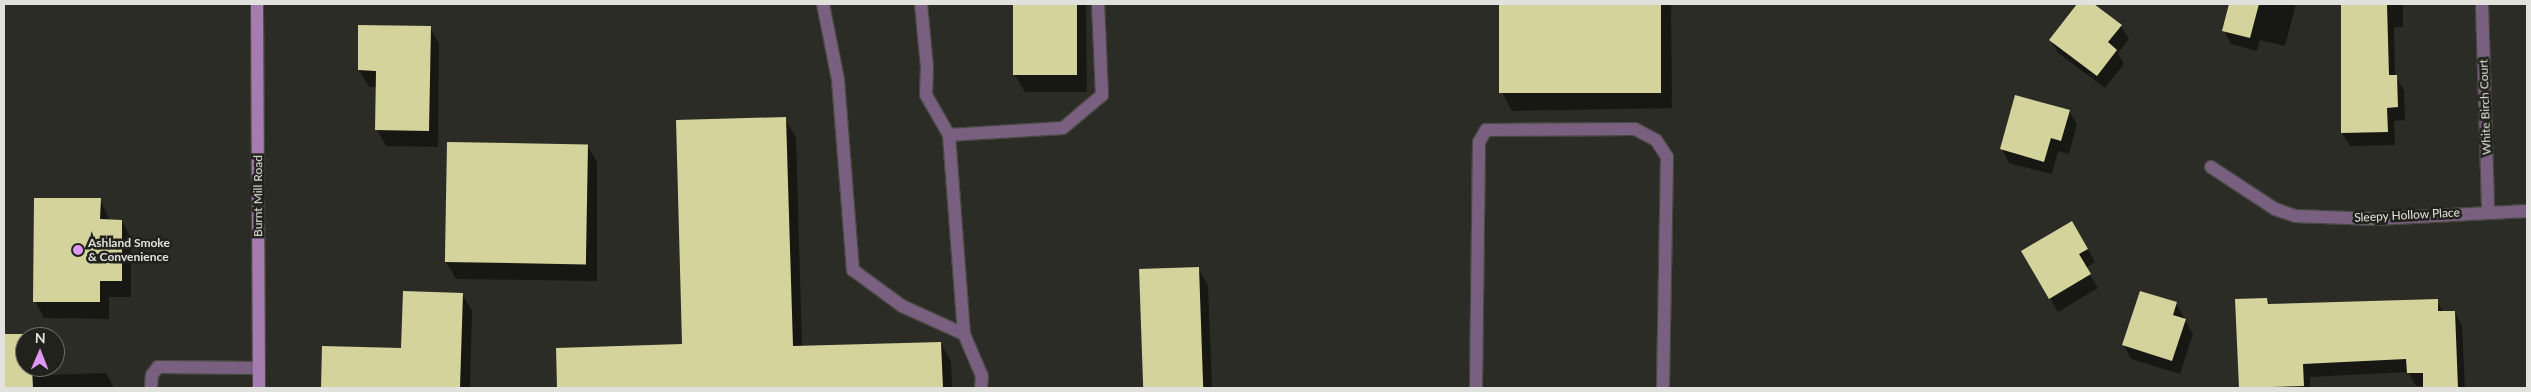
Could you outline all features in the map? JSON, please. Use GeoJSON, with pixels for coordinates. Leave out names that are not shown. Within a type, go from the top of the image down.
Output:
{"type":"FeatureCollection","features":[{"type":"Feature","properties":{"kind":"main road","name":"Burnt Mill Road"},"geometry":{"type":"LineString","coordinates":[[256,4],[259,388]]}},
{"type":"Feature","properties":{"kind":"street"},"geometry":{"type":"LineString","coordinates":[[823,4],[838,80],[853,270],[902,306],[964,334]]}},
{"type":"Feature","properties":{"kind":"street"},"geometry":{"type":"LineString","coordinates":[[921,4],[927,67],[926,95],[949,135],[964,334],[982,376],[981,388]]}},
{"type":"Feature","properties":{"kind":"street"},"geometry":{"type":"LineString","coordinates":[[949,135],[1063,128],[1102,95],[1098,4]]}},
{"type":"Feature","properties":{"kind":"street","name":"White Birch Court"},"geometry":{"type":"LineString","coordinates":[[2482,4],[2488,211]]}},
{"type":"Feature","properties":{"kind":"street"},"geometry":{"type":"LineString","coordinates":[[1476,388],[1479,142],[1486,130],[1635,129],[1656,140],[1667,157],[1664,388]]}},
{"type":"Feature","properties":{"kind":"street","name":"Sleepy Hollow Place"},"geometry":{"type":"LineString","coordinates":[[2211,167],[2275,209],[2295,216],[2376,219],[2488,211],[2527,211]]}},
{"type":"Feature","properties":{"kind":"street"},"geometry":{"type":"LineString","coordinates":[[151,388],[152,375],[158,367],[259,368]]}},
{"type":"Feature","properties":{"kind":"building"},"geometry":{"type":"Polygon","coordinates":[[[1013,4],[1077,4],[1077,75],[1013,75],[1013,4]]]}},
{"type":"Feature","properties":{"kind":"building"},"geometry":{"type":"Polygon","coordinates":[[[1499,4],[1661,4],[1661,93],[1499,93],[1499,4]]]}},
{"type":"Feature","properties":{"kind":"building"},"geometry":{"type":"Polygon","coordinates":[[[2077,4],[2094,4],[2122,25],[2108,42],[2117,50],[2097,76],[2049,40],[2077,4]]]}},
{"type":"Feature","properties":{"kind":"building"},"geometry":{"type":"Polygon","coordinates":[[[2229,4],[2259,4],[2250,38],[2222,31],[2229,4]]]}},
{"type":"Feature","properties":{"kind":"building"},"geometry":{"type":"Polygon","coordinates":[[[2341,4],[2387,4],[2389,75],[2397,75],[2398,107],[2387,108],[2388,132],[2341,133],[2341,4]]]}},
{"type":"Feature","properties":{"kind":"building"},"geometry":{"type":"Polygon","coordinates":[[[358,25],[431,26],[429,131],[375,130],[376,71],[358,70],[358,25]]]}},
{"type":"Feature","properties":{"kind":"building"},"geometry":{"type":"Polygon","coordinates":[[[2015,95],[2070,110],[2061,141],[2051,138],[2044,162],[2000,149],[2015,95]]]}},
{"type":"Feature","properties":{"kind":"building"},"geometry":{"type":"Polygon","coordinates":[[[786,117],[793,346],[941,342],[943,388],[557,388],[556,348],[682,344],[676,120],[786,117]]]}},
{"type":"Feature","properties":{"kind":"building"},"geometry":{"type":"Polygon","coordinates":[[[447,142],[588,144],[586,264],[445,262],[447,142]]]}},
{"type":"Feature","properties":{"kind":"building","name":"Ashland Smoke & Convenience"},"geometry":{"type":"Polygon","coordinates":[[[34,198],[101,198],[100,219],[122,220],[122,281],[100,281],[100,302],[33,302],[34,198]]]}},
{"type":"Feature","properties":{"kind":"building"},"geometry":{"type":"Polygon","coordinates":[[[2072,221],[2088,249],[2079,254],[2091,274],[2049,299],[2021,251],[2072,221]]]}},
{"type":"Feature","properties":{"kind":"building"},"geometry":{"type":"Polygon","coordinates":[[[1199,267],[1203,388],[1143,388],[1139,269],[1199,267]]]}},
{"type":"Feature","properties":{"kind":"building"},"geometry":{"type":"Polygon","coordinates":[[[403,291],[463,293],[460,388],[321,388],[322,346],[401,348],[403,291]]]}},
{"type":"Feature","properties":{"kind":"building"},"geometry":{"type":"Polygon","coordinates":[[[2140,291],[2177,302],[2173,315],[2186,319],[2172,361],[2122,345],[2140,291]]]}},
{"type":"Feature","properties":{"kind":"building"},"geometry":{"type":"Polygon","coordinates":[[[2267,298],[2268,304],[2438,299],[2438,311],[2455,311],[2458,388],[2423,388],[2423,373],[2407,373],[2406,359],[2303,364],[2304,386],[2239,388],[2235,299],[2267,298]]]}},
{"type":"Feature","properties":{"kind":"building"},"geometry":{"type":"Polygon","coordinates":[[[4,334],[15,334],[15,377],[32,377],[33,388],[4,388],[4,334]]]}},
{"type":"Feature","properties":{"kind":"place","name":"Ashland Smoke & Convenience"},"geometry":{"type":"Point","coordinates":[78,250]}}]}
